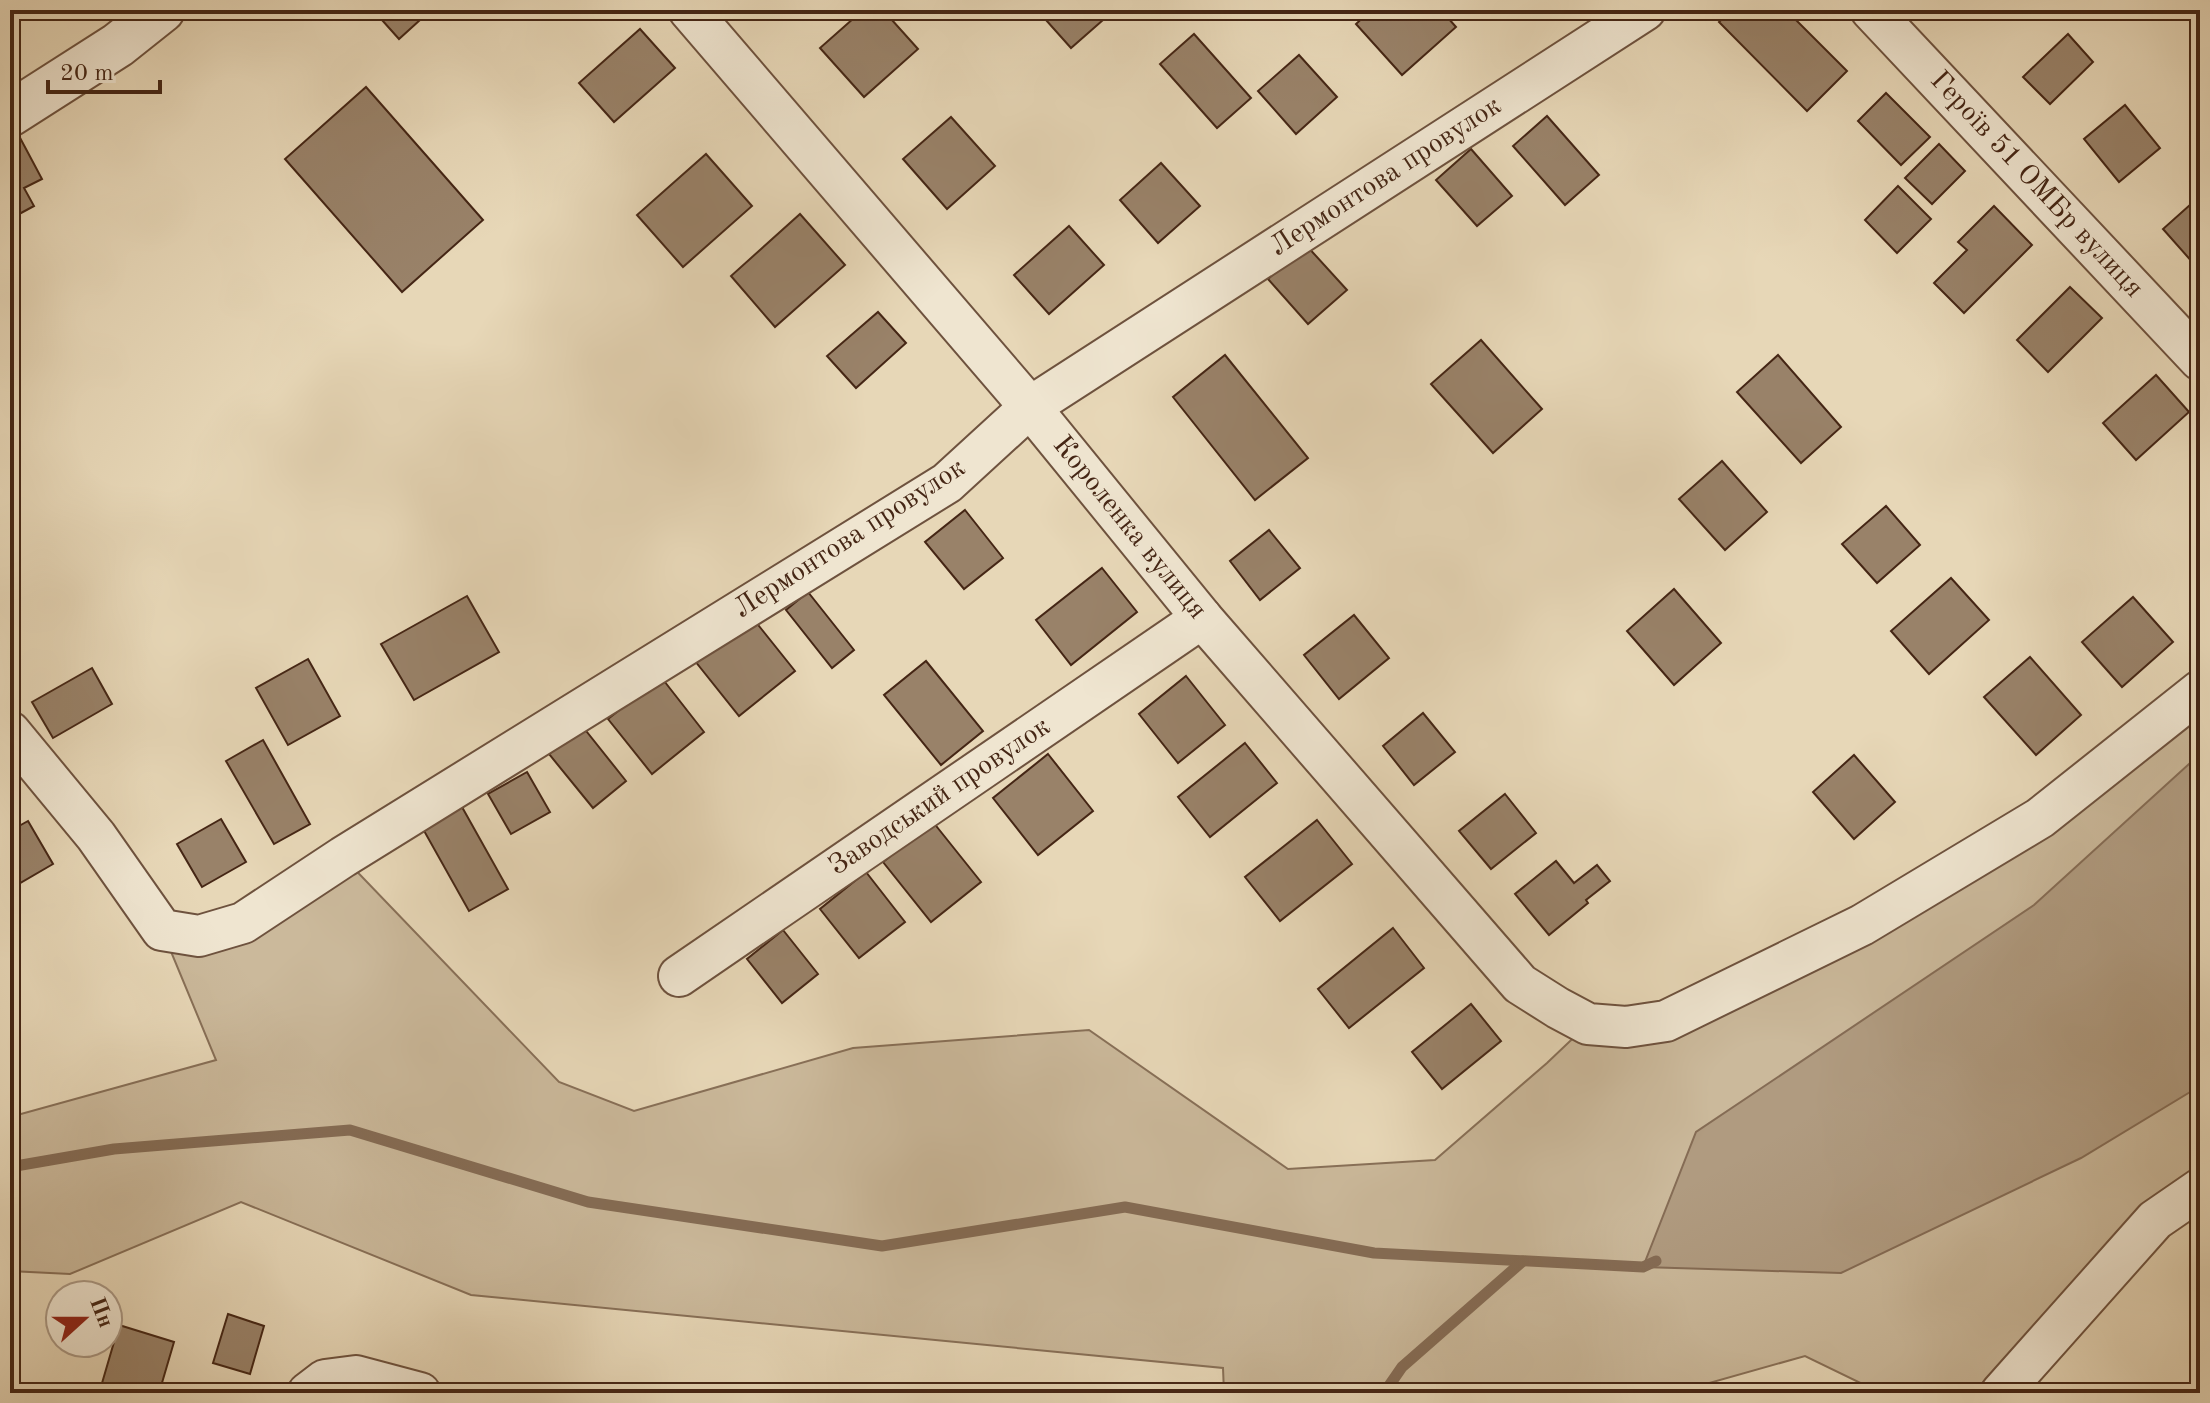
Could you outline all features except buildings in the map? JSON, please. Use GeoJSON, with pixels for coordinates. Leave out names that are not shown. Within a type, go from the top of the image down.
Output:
{"type":"FeatureCollection","features":[{"type":"Feature","properties":{"kind":"street"},"geometry":{"type":"LineString","coordinates":[[10,114],[118,45],[162,10]]}},
{"type":"Feature","properties":{"kind":"street","name":"Короленка вулиця"},"geometry":{"type":"LineString","coordinates":[[689,10],[1030,407],[1202,618],[1520,984],[1588,1024],[1626,1027],[1666,1021],[1862,925],[2040,818],[2200,691]]}},
{"type":"Feature","properties":{"kind":"street","name":"Лермонтова провулок"},"geometry":{"type":"LineString","coordinates":[[10,732],[96,836],[162,930],[199,936],[243,923],[343,857],[947,483],[1030,407],[1645,10]]}},
{"type":"Feature","properties":{"kind":"street","name":"Героїв 51 ОМБр вулиця"},"geometry":{"type":"LineString","coordinates":[[1876,11],[2200,360]]}},
{"type":"Feature","properties":{"kind":"street","name":"Заводський провулок"},"geometry":{"type":"LineString","coordinates":[[679,976],[1202,618]]}},
{"type":"Feature","properties":{"kind":"street"},"geometry":{"type":"LineString","coordinates":[[2001,1393],[2155,1220],[2200,1189]]}},
{"type":"Feature","properties":{"kind":"street"},"geometry":{"type":"LineString","coordinates":[[316,1386],[356,1376],[420,1393]]}},
{"type":"Feature","properties":{"kind":"shaded area"},"geometry":{"type":"Polygon","coordinates":[[[2200,691],[2200,1189],[2001,1393],[1881,1393],[1805,1356],[1674,1393],[1224,1393],[1223,1368],[471,1295],[241,1202],[70,1274],[10,1271],[10,1117],[216,1060],[162,930],[199,936],[343,857],[559,1082],[634,1111],[853,1048],[1089,1030],[1288,1169],[1435,1160],[1588,1024],[1626,1027],[1862,925],[2200,691]]]}},
{"type":"Feature","properties":{"kind":"shaded area"},"geometry":{"type":"Polygon","coordinates":[[[2200,754],[2200,1086],[2081,1158],[1841,1273],[1643,1267],[1696,1132],[2034,905],[2200,754]]]}},
{"type":"Feature","properties":{"kind":"waterway"},"geometry":{"type":"LineString","coordinates":[[10,1167],[114,1149],[350,1130],[588,1202],[882,1246],[1125,1207],[1374,1253],[1643,1267],[1656,1261]]}},
{"type":"Feature","properties":{"kind":"waterway"},"geometry":{"type":"LineString","coordinates":[[1384,1393],[1402,1367],[1523,1261]]}}]}
